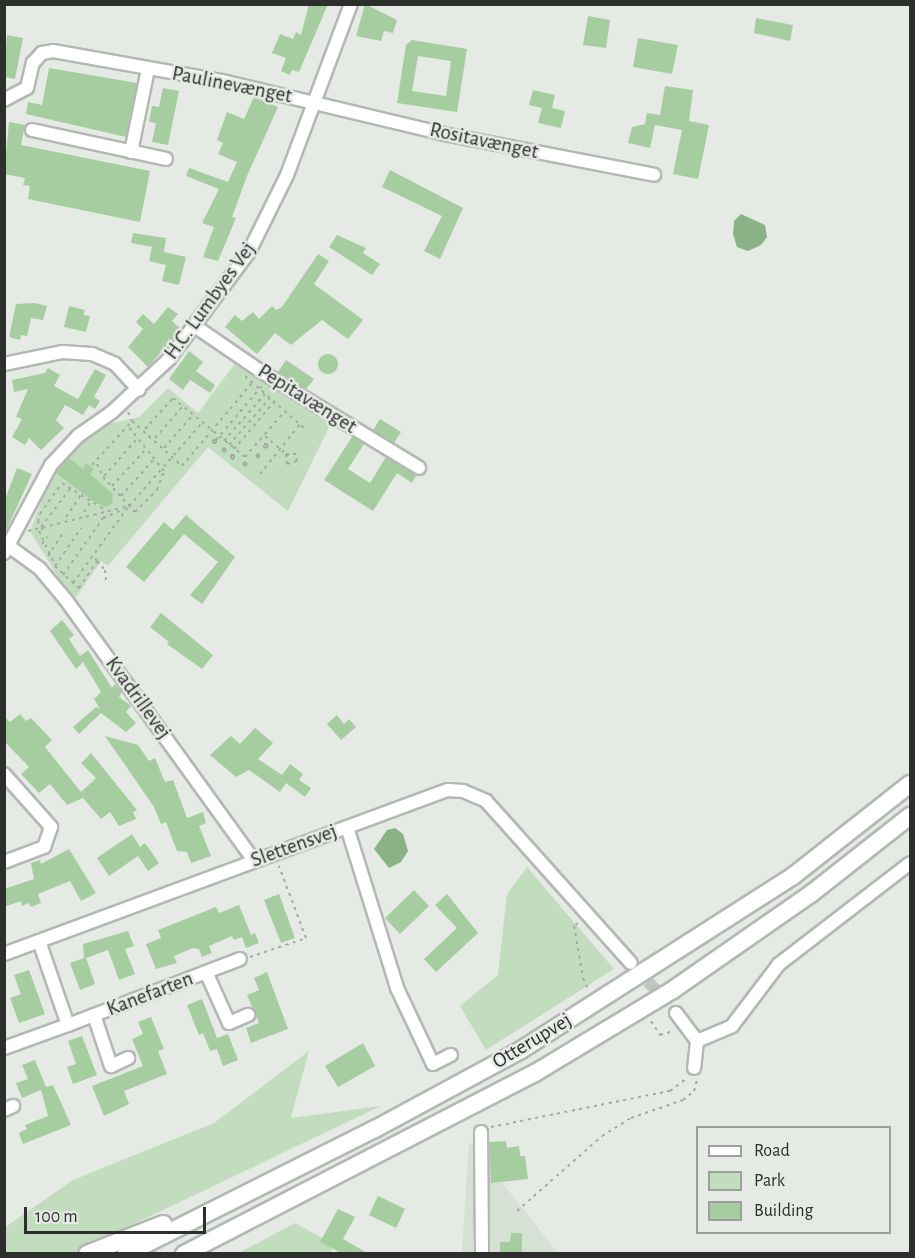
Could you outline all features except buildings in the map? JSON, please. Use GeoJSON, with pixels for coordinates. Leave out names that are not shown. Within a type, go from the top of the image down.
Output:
{"type":"FeatureCollection","features":[{"type":"Feature","properties":{"kind":"main road","name":"Otterupvej"},"geometry":{"type":"LineString","coordinates":[[126,1254],[240,1194],[375,1129],[521,1050],[793,876],[910,784]]}},
{"type":"Feature","properties":{"kind":"main road","name":"Otterupvej"},"geometry":{"type":"LineString","coordinates":[[183,1254],[535,1073],[674,989],[812,893],[910,816]]}},
{"type":"Feature","properties":{"kind":"main road"},"geometry":{"type":"LineString","coordinates":[[87,1254],[240,1194]]}},
{"type":"Feature","properties":{"kind":"main road"},"geometry":{"type":"LineString","coordinates":[[193,1254],[250,1219]]}},
{"type":"Feature","properties":{"kind":"street","name":"H.C. Lumbyes Vej"},"geometry":{"type":"LineString","coordinates":[[7,550],[21,528],[40,481],[65,448],[139,390],[196,327],[249,252],[270,215],[316,101],[351,4]]}},
{"type":"Feature","properties":{"kind":"street","name":"Paulinevænget"},"geometry":{"type":"LineString","coordinates":[[4,100],[27,88],[33,63],[42,53],[53,51],[316,101]]}},
{"type":"Feature","properties":{"kind":"street","name":"Paulinevænget"},"geometry":{"type":"LineString","coordinates":[[131,152],[148,69]]}},
{"type":"Feature","properties":{"kind":"street","name":"Rositavænget"},"geometry":{"type":"LineString","coordinates":[[316,101],[444,134],[654,175]]}},
{"type":"Feature","properties":{"kind":"street"},"geometry":{"type":"LineString","coordinates":[[32,130],[166,159]]}},
{"type":"Feature","properties":{"kind":"street","name":"Pepitavænget"},"geometry":{"type":"LineString","coordinates":[[196,327],[262,372],[419,468]]}},
{"type":"Feature","properties":{"kind":"street"},"geometry":{"type":"LineString","coordinates":[[4,364],[62,352],[92,354],[115,364],[139,390]]}},
{"type":"Feature","properties":{"kind":"street","name":"Kvadrillevej"},"geometry":{"type":"LineString","coordinates":[[7,550],[40,569],[66,600],[254,861]]}},
{"type":"Feature","properties":{"kind":"street"},"geometry":{"type":"LineString","coordinates":[[4,774],[51,827],[44,847],[4,862]]}},
{"type":"Feature","properties":{"kind":"street"},"geometry":{"type":"LineString","coordinates":[[346,827],[448,790],[476,795],[631,963]]}},
{"type":"Feature","properties":{"kind":"street","name":"Slettensvej"},"geometry":{"type":"LineString","coordinates":[[4,954],[346,827],[390,969],[434,1064],[451,1054]]}},
{"type":"Feature","properties":{"kind":"street"},"geometry":{"type":"LineString","coordinates":[[697,1041],[732,1026],[779,964],[910,863]]}},
{"type":"Feature","properties":{"kind":"street"},"geometry":{"type":"LineString","coordinates":[[39,941],[68,1024]]}},
{"type":"Feature","properties":{"kind":"street","name":"Kanefarten"},"geometry":{"type":"LineString","coordinates":[[4,1048],[240,959]]}},
{"type":"Feature","properties":{"kind":"street","name":"Kanefarten"},"geometry":{"type":"LineString","coordinates":[[206,972],[229,1023],[248,1015]]}},
{"type":"Feature","properties":{"kind":"street"},"geometry":{"type":"LineString","coordinates":[[675,1013],[697,1041],[694,1068]]}},
{"type":"Feature","properties":{"kind":"street","name":"Kanefarten"},"geometry":{"type":"LineString","coordinates":[[94,1015],[111,1066],[128,1058]]}},
{"type":"Feature","properties":{"kind":"street"},"geometry":{"type":"LineString","coordinates":[[481,1132],[482,1254]]}},
{"type":"Feature","properties":{"kind":"path"},"geometry":{"type":"LineString","coordinates":[[243,374],[304,428]]}},
{"type":"Feature","properties":{"kind":"path"},"geometry":{"type":"LineString","coordinates":[[92,465],[97,464],[132,422],[145,429],[182,466],[252,383]]}},
{"type":"Feature","properties":{"kind":"path"},"geometry":{"type":"LineString","coordinates":[[218,438],[259,389]]}},
{"type":"Feature","properties":{"kind":"path"},"geometry":{"type":"LineString","coordinates":[[224,441],[265,394]]}},
{"type":"Feature","properties":{"kind":"path"},"geometry":{"type":"LineString","coordinates":[[145,429],[173,398],[218,438],[245,457]]}},
{"type":"Feature","properties":{"kind":"path"},"geometry":{"type":"LineString","coordinates":[[233,398],[237,401]]}},
{"type":"Feature","properties":{"kind":"path"},"geometry":{"type":"LineString","coordinates":[[225,448],[270,398]]}},
{"type":"Feature","properties":{"kind":"path"},"geometry":{"type":"LineString","coordinates":[[230,401],[234,404]]}},
{"type":"Feature","properties":{"kind":"path"},"geometry":{"type":"LineString","coordinates":[[234,455],[235,450],[274,402]]}},
{"type":"Feature","properties":{"kind":"path"},"geometry":{"type":"LineString","coordinates":[[154,439],[183,406]]}},
{"type":"Feature","properties":{"kind":"path"},"geometry":{"type":"LineString","coordinates":[[245,461],[245,457],[285,411]]}},
{"type":"Feature","properties":{"kind":"path"},"geometry":{"type":"LineString","coordinates":[[164,448],[193,415]]}},
{"type":"Feature","properties":{"kind":"path"},"geometry":{"type":"LineString","coordinates":[[73,583],[129,506],[202,423]]}},
{"type":"Feature","properties":{"kind":"path"},"geometry":{"type":"LineString","coordinates":[[260,474],[300,424]]}},
{"type":"Feature","properties":{"kind":"path"},"geometry":{"type":"LineString","coordinates":[[97,464],[103,477],[135,512],[157,490],[164,474],[162,468],[128,426]]}},
{"type":"Feature","properties":{"kind":"path"},"geometry":{"type":"LineString","coordinates":[[265,436],[292,458]]}},
{"type":"Feature","properties":{"kind":"path"},"geometry":{"type":"LineString","coordinates":[[103,477],[138,438]]}},
{"type":"Feature","properties":{"kind":"path"},"geometry":{"type":"LineString","coordinates":[[260,441],[264,444]]}},
{"type":"Feature","properties":{"kind":"path"},"geometry":{"type":"LineString","coordinates":[[112,486],[147,448]]}},
{"type":"Feature","properties":{"kind":"path"},"geometry":{"type":"LineString","coordinates":[[252,451],[256,454]]}},
{"type":"Feature","properties":{"kind":"path"},"geometry":{"type":"LineString","coordinates":[[286,454],[296,454],[297,462],[287,464],[286,454]]}},
{"type":"Feature","properties":{"kind":"path"},"geometry":{"type":"LineString","coordinates":[[120,496],[155,458]]}},
{"type":"Feature","properties":{"kind":"path"},"geometry":{"type":"LineString","coordinates":[[42,528],[40,514],[62,483],[107,511]]}},
{"type":"Feature","properties":{"kind":"path"},"geometry":{"type":"LineString","coordinates":[[39,531],[71,488]]}},
{"type":"Feature","properties":{"kind":"path"},"geometry":{"type":"LineString","coordinates":[[66,517],[81,495]]}},
{"type":"Feature","properties":{"kind":"path"},"geometry":{"type":"LineString","coordinates":[[84,512],[91,501]]}},
{"type":"Feature","properties":{"kind":"path"},"geometry":{"type":"LineString","coordinates":[[42,528],[129,506]]}},
{"type":"Feature","properties":{"kind":"path"},"geometry":{"type":"LineString","coordinates":[[63,575],[103,518],[129,506]]}},
{"type":"Feature","properties":{"kind":"path"},"geometry":{"type":"LineString","coordinates":[[21,528],[39,531]]}},
{"type":"Feature","properties":{"kind":"path"},"geometry":{"type":"LineString","coordinates":[[55,566],[81,528]]}},
{"type":"Feature","properties":{"kind":"path"},"geometry":{"type":"LineString","coordinates":[[39,531],[42,544],[55,566],[79,588],[97,561]]}},
{"type":"Feature","properties":{"kind":"path"},"geometry":{"type":"LineString","coordinates":[[48,556],[63,533]]}},
{"type":"Feature","properties":{"kind":"path"},"geometry":{"type":"LineString","coordinates":[[42,544],[47,537]]}},
{"type":"Feature","properties":{"kind":"path"},"geometry":{"type":"LineString","coordinates":[[93,555],[105,570],[106,581]]}},
{"type":"Feature","properties":{"kind":"path"},"geometry":{"type":"LineString","coordinates":[[240,959],[306,938],[275,853]]}},
{"type":"Feature","properties":{"kind":"path"},"geometry":{"type":"LineString","coordinates":[[588,915],[574,926],[583,978],[591,995]]}},
{"type":"Feature","properties":{"kind":"path"},"geometry":{"type":"LineString","coordinates":[[650,1018],[660,1035],[684,1023]]}},
{"type":"Feature","properties":{"kind":"path"},"geometry":{"type":"LineString","coordinates":[[481,1132],[670,1091],[681,1085],[694,1068]]}},
{"type":"Feature","properties":{"kind":"path"},"geometry":{"type":"LineString","coordinates":[[517,1211],[602,1136],[631,1118],[683,1100],[694,1091],[694,1068]]}},
{"type":"Feature","properties":{"kind":"shaded area"},"geometry":{"type":"Polygon","coordinates":[[[741,214],[765,225],[767,237],[761,245],[748,251],[737,247],[733,234],[734,221],[741,214]]]}},
{"type":"Feature","properties":{"kind":"shaded area"},"geometry":{"type":"Polygon","coordinates":[[[395,828],[403,834],[408,851],[401,862],[389,868],[374,849],[387,830],[395,828]]]}},
{"type":"Feature","properties":{"kind":"shaded area"},"geometry":{"type":"Polygon","coordinates":[[[469,1141],[558,1253],[462,1253],[469,1141]]]}},
{"type":"Feature","properties":{"kind":"green space"},"geometry":{"type":"Polygon","coordinates":[[[236,362],[331,423],[288,511],[208,447],[108,566],[101,561],[76,597],[63,585],[30,531],[53,471],[66,455],[104,425],[139,417],[168,388],[198,413],[236,362]]]}},
{"type":"Feature","properties":{"kind":"green space"},"geometry":{"type":"Polygon","coordinates":[[[527,867],[614,969],[486,1050],[460,1006],[498,975],[507,894],[527,867]]]}},
{"type":"Feature","properties":{"kind":"green space"},"geometry":{"type":"Polygon","coordinates":[[[309,1051],[291,1118],[381,1106],[73,1253],[5,1253],[4,1228],[73,1180],[214,1123],[309,1051]]]}},
{"type":"Feature","properties":{"kind":"green space"},"geometry":{"type":"Polygon","coordinates":[[[295,1223],[335,1245],[330,1253],[237,1254],[295,1223]]]}},
{"type":"Feature","properties":{"kind":"tunnel"},"geometry":{"type":"LineString","coordinates":[[636,968],[676,1013]]}}]}
